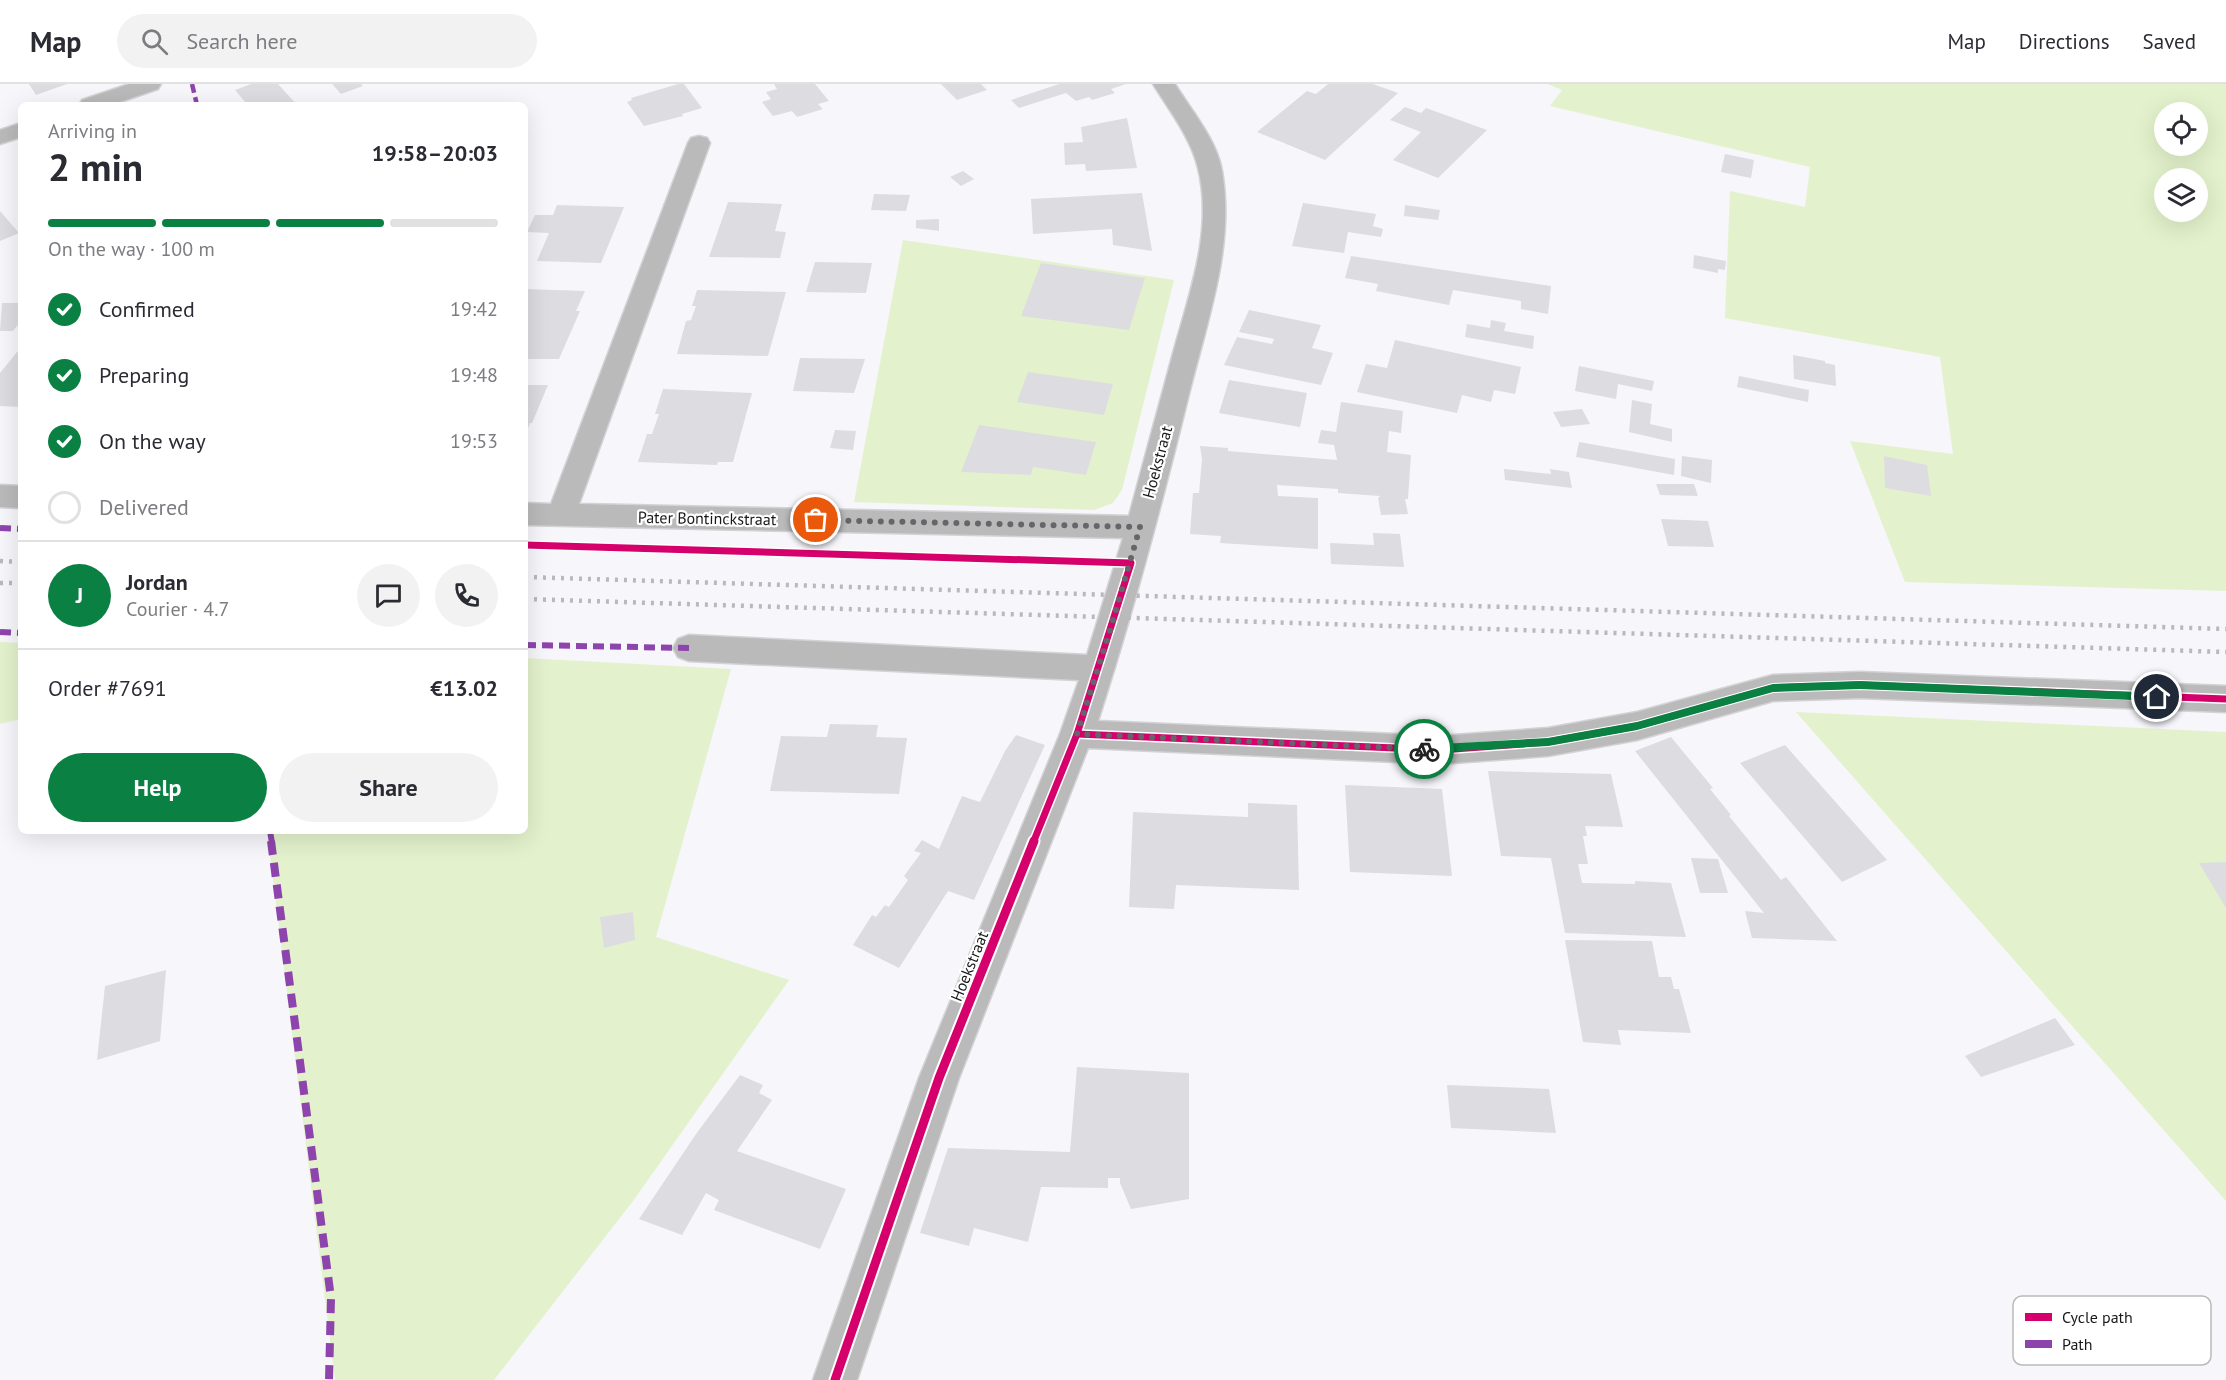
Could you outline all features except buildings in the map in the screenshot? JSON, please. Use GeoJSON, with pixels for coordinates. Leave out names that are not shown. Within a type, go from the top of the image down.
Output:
{"type":"FeatureCollection","features":[{"type":"Feature","properties":{"kind":"street"},"geometry":{"type":"LineString","coordinates":[[99,102],[150,84]]}},
{"type":"Feature","properties":{"kind":"street","name":"Hoekstraat"},"geometry":{"type":"LineString","coordinates":[[835,1380],[939,1078],[1077,734],[1099,668],[1140,527],[1206,275],[1214,232],[1214,199],[1210,168],[1199,141],[1164,84]]}},
{"type":"Feature","properties":{"kind":"street"},"geometry":{"type":"LineString","coordinates":[[0,137],[18,130]]}},
{"type":"Feature","properties":{"kind":"street"},"geometry":{"type":"LineString","coordinates":[[561,515],[699,143]]}},
{"type":"Feature","properties":{"kind":"street"},"geometry":{"type":"LineString","coordinates":[[0,496],[18,496]]}},
{"type":"Feature","properties":{"kind":"street","name":"Pater Bontinckstraat"},"geometry":{"type":"LineString","coordinates":[[528,514],[1140,527]]}},
{"type":"Feature","properties":{"kind":"street"},"geometry":{"type":"LineString","coordinates":[[689,648],[1099,668]]}},
{"type":"Feature","properties":{"kind":"street"},"geometry":{"type":"LineString","coordinates":[[1077,734],[1440,750],[1548,742],[1637,726],[1773,688],[1860,685],[2226,699]]}},
{"type":"Feature","properties":{"kind":"green space"},"geometry":{"type":"Polygon","coordinates":[[[1548,84],[2226,84],[2226,591],[1905,582],[1850,441],[1953,454],[1940,357],[1725,318],[1730,191],[1805,207],[1810,167],[1550,106],[1562,90],[1548,84]]]}},
{"type":"Feature","properties":{"kind":"green space"},"geometry":{"type":"Polygon","coordinates":[[[903,240],[1174,280],[1122,490],[1113,503],[1094,510],[854,502],[903,240]]]}},
{"type":"Feature","properties":{"kind":"green space"},"geometry":{"type":"Polygon","coordinates":[[[0,642],[18,643],[18,720],[0,724],[0,642]]]}},
{"type":"Feature","properties":{"kind":"green space"},"geometry":{"type":"Polygon","coordinates":[[[528,658],[731,669],[656,937],[789,980],[633,1201],[494,1380],[335,1380],[267,834],[528,834],[528,658]]]}},
{"type":"Feature","properties":{"kind":"green space"},"geometry":{"type":"Polygon","coordinates":[[[1796,712],[2226,732],[2226,1201],[1796,712]]]}},
{"type":"Feature","properties":{"kind":"railway"},"geometry":{"type":"LineString","coordinates":[[0,561],[18,562]]}},
{"type":"Feature","properties":{"kind":"railway"},"geometry":{"type":"LineString","coordinates":[[528,577],[2226,629]]}},
{"type":"Feature","properties":{"kind":"railway"},"geometry":{"type":"LineString","coordinates":[[0,583],[18,583]]}},
{"type":"Feature","properties":{"kind":"railway"},"geometry":{"type":"LineString","coordinates":[[528,599],[2226,652]]}},
{"type":"Feature","properties":{"kind":"marked path"},"geometry":{"type":"LineString","coordinates":[[192,84],[196,102]]}},
{"type":"Feature","properties":{"kind":"marked path"},"geometry":{"type":"LineString","coordinates":[[0,528],[18,529]]}},
{"type":"Feature","properties":{"kind":"marked path"},"geometry":{"type":"LineString","coordinates":[[0,632],[18,633]]}},
{"type":"Feature","properties":{"kind":"marked path"},"geometry":{"type":"LineString","coordinates":[[528,645],[689,648]]}},
{"type":"Feature","properties":{"kind":"marked path"},"geometry":{"type":"LineString","coordinates":[[270,834],[331,1298],[329,1380]]}},
{"type":"Feature","properties":{"kind":"cycle path"},"geometry":{"type":"LineString","coordinates":[[528,545],[1131,563],[1077,734],[939,1078],[835,1380]]}},
{"type":"Feature","properties":{"kind":"cycle path"},"geometry":{"type":"LineString","coordinates":[[1077,734],[1440,750],[1548,742],[1637,726],[1773,688],[1860,685],[2226,699]]}},
{"type":"Feature","properties":{"kind":"way so far"},"geometry":{"type":"LineString","coordinates":[[816,520],[1140,527],[1131,563],[1077,734],[1424,749]]}},
{"type":"Feature","properties":{"kind":"route"},"geometry":{"type":"LineString","coordinates":[[1424,749],[1440,750],[1548,742],[1637,726],[1773,688],[1860,685],[2157,697]]}}]}
